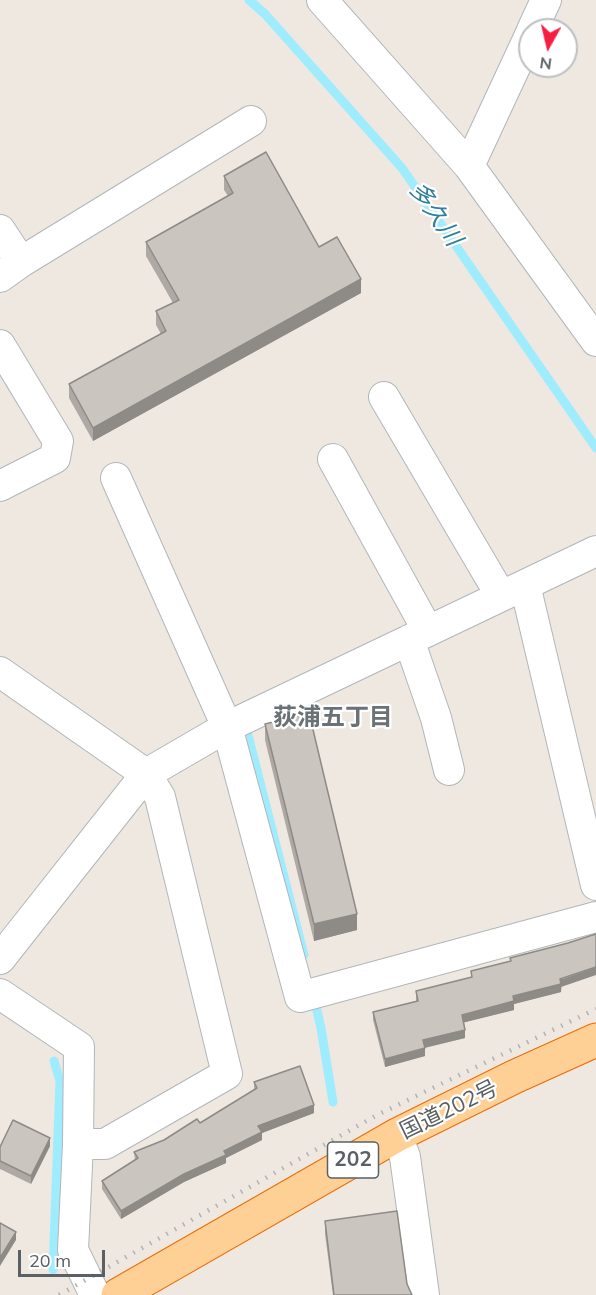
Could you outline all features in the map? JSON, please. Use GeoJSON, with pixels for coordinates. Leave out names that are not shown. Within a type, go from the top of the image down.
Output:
{"type":"FeatureCollection","features":[{"type":"Feature","properties":{"kind":"highway","name":"国道202号"},"geometry":{"type":"LineString","coordinates":[[118,1295],[397,1135],[514,1077],[596,1040]]}},
{"type":"Feature","properties":{"kind":"street"},"geometry":{"type":"LineString","coordinates":[[322,0],[469,166],[596,341]]}},
{"type":"Feature","properties":{"kind":"street"},"geometry":{"type":"LineString","coordinates":[[538,18],[546,0]]}},
{"type":"Feature","properties":{"kind":"street"},"geometry":{"type":"LineString","coordinates":[[469,166],[518,61]]}},
{"type":"Feature","properties":{"kind":"street"},"geometry":{"type":"LineString","coordinates":[[0,230],[11,269],[251,121]]}},
{"type":"Feature","properties":{"kind":"street"},"geometry":{"type":"LineString","coordinates":[[0,345],[58,441],[55,458],[0,486]]}},
{"type":"Feature","properties":{"kind":"street"},"geometry":{"type":"LineString","coordinates":[[384,397],[513,590],[596,885]]}},
{"type":"Feature","properties":{"kind":"street"},"geometry":{"type":"LineString","coordinates":[[333,459],[419,636],[449,770]]}},
{"type":"Feature","properties":{"kind":"street"},"geometry":{"type":"LineString","coordinates":[[116,478],[227,727],[314,993],[596,917]]}},
{"type":"Feature","properties":{"kind":"street"},"geometry":{"type":"LineString","coordinates":[[0,958],[146,774],[227,727],[596,551]]}},
{"type":"Feature","properties":{"kind":"street"},"geometry":{"type":"LineString","coordinates":[[0,672],[146,774],[160,797],[227,1074],[105,1144],[78,1144]]}},
{"type":"Feature","properties":{"kind":"street"},"geometry":{"type":"LineString","coordinates":[[0,994],[79,1047],[78,1144],[73,1250],[95,1295]]}},
{"type":"Feature","properties":{"kind":"street"},"geometry":{"type":"LineString","coordinates":[[397,1135],[405,1157],[424,1295]]}},
{"type":"Feature","properties":{"kind":"building"},"geometry":{"type":"Polygon","coordinates":[[[266,152],[319,247],[337,237],[361,279],[93,428],[69,384],[166,331],[156,311],[179,300],[146,242],[233,193],[224,176],[266,152]]]}},
{"type":"Feature","properties":{"kind":"building"},"geometry":{"type":"Polygon","coordinates":[[[309,713],[357,914],[314,924],[265,724],[309,713]]]}},
{"type":"Feature","properties":{"kind":"building"},"geometry":{"type":"Polygon","coordinates":[[[596,934],[596,967],[560,979],[561,984],[513,996],[514,1001],[462,1015],[465,1030],[423,1040],[425,1048],[385,1059],[373,1012],[418,1001],[416,991],[472,977],[471,971],[596,934]]]}},
{"type":"Feature","properties":{"kind":"building"},"geometry":{"type":"Polygon","coordinates":[[[300,1066],[314,1105],[258,1126],[262,1132],[224,1151],[226,1155],[184,1174],[121,1211],[102,1181],[138,1158],[134,1152],[164,1140],[197,1119],[200,1123],[257,1088],[254,1082],[300,1066]]]}},
{"type":"Feature","properties":{"kind":"building"},"geometry":{"type":"Polygon","coordinates":[[[13,1120],[50,1138],[31,1176],[0,1161],[0,1147],[13,1120]]]}},
{"type":"Feature","properties":{"kind":"building"},"geometry":{"type":"Polygon","coordinates":[[[397,1211],[407,1284],[412,1295],[334,1295],[325,1221],[397,1211]]]}},
{"type":"Feature","properties":{"kind":"building"},"geometry":{"type":"Polygon","coordinates":[[[0,1223],[16,1232],[0,1258],[0,1223]]]}},
{"type":"Feature","properties":{"kind":"waterway","name":"多久川"},"geometry":{"type":"LineString","coordinates":[[249,0],[265,14],[402,168],[596,448]]}},
{"type":"Feature","properties":{"kind":"waterway"},"geometry":{"type":"LineString","coordinates":[[248,735],[304,955]]}},
{"type":"Feature","properties":{"kind":"waterway"},"geometry":{"type":"LineString","coordinates":[[314,998],[333,1102]]}},
{"type":"Feature","properties":{"kind":"waterway"},"geometry":{"type":"LineString","coordinates":[[53,1270],[60,1081],[54,1061]]}},
{"type":"Feature","properties":{"kind":"railway"},"geometry":{"type":"LineString","coordinates":[[59,1295],[377,1115],[596,1009]]}},
{"type":"Feature","properties":{"kind":"district","name":"荻浦五丁目"},"geometry":{"type":"Point","coordinates":[333,718]}}]}
